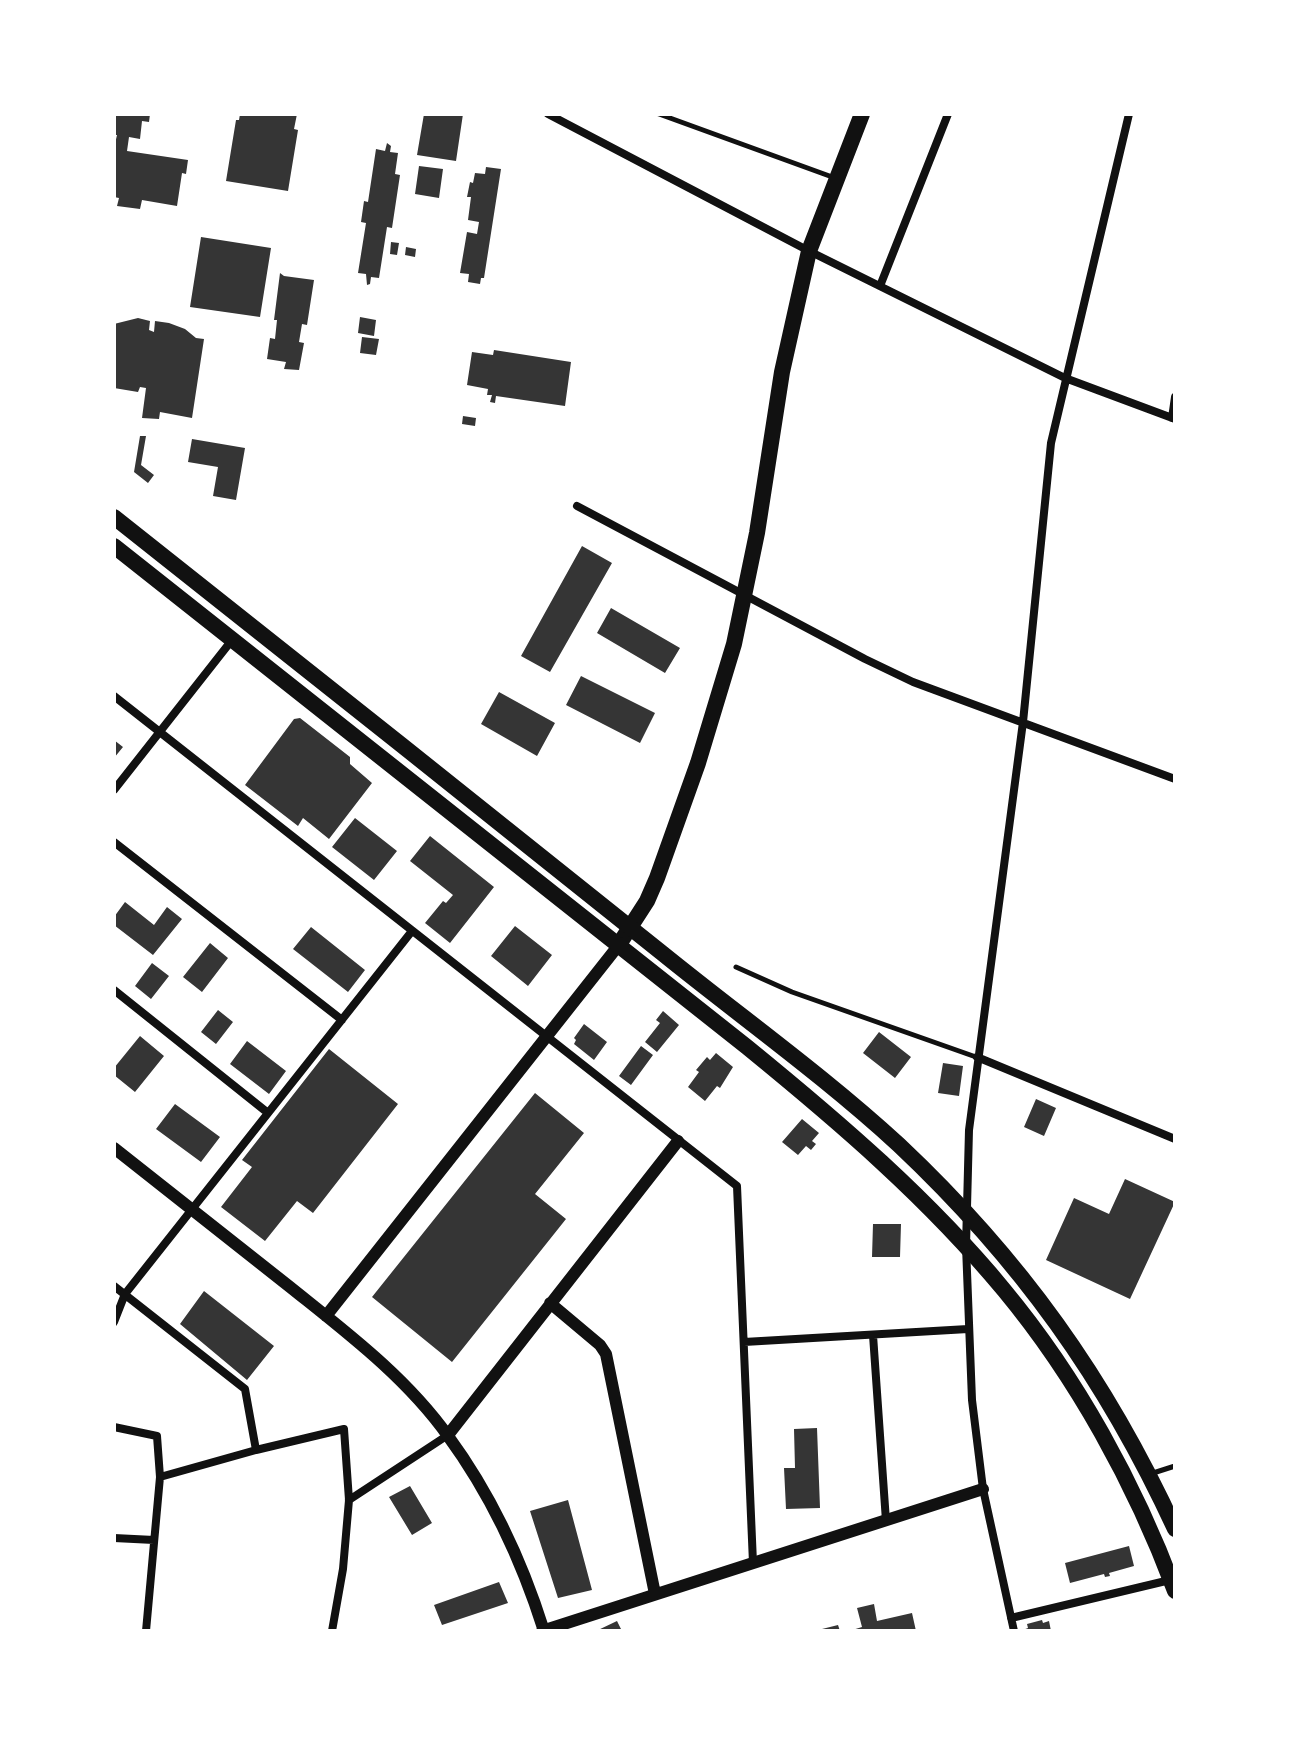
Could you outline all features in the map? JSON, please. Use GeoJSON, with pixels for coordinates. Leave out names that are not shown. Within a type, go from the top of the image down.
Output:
{"type":"FeatureCollection","features":[{"type":"Feature","properties":{"kind":"main road"},"geometry":{"type":"LineString","coordinates":[[618,946],[657,878],[698,763],[730,658],[746,596],[782,372],[809,251],[862,114]]}},
{"type":"Feature","properties":{"kind":"main road"},"geometry":{"type":"LineString","coordinates":[[114,517],[837,1091],[915,1161],[1014,1266],[1074,1346],[1118,1414],[1175,1529]]}},
{"type":"Feature","properties":{"kind":"main road"},"geometry":{"type":"LineString","coordinates":[[114,546],[828,1113],[884,1164],[966,1246],[1035,1330],[1094,1421],[1143,1514],[1173,1585]]}},
{"type":"Feature","properties":{"kind":"street"},"geometry":{"type":"LineString","coordinates":[[548,114],[809,251],[1065,378],[1173,419],[1175,397]]}},
{"type":"Feature","properties":{"kind":"street"},"geometry":{"type":"LineString","coordinates":[[880,286],[948,114]]}},
{"type":"Feature","properties":{"kind":"street"},"geometry":{"type":"LineString","coordinates":[[1014,1631],[983,1489],[972,1400],[966,1246],[969,1130],[1023,722],[1051,443],[1129,114]]}},
{"type":"Feature","properties":{"kind":"street"},"geometry":{"type":"LineString","coordinates":[[577,506],[913,682],[1175,779]]}},
{"type":"Feature","properties":{"kind":"street"},"geometry":{"type":"LineString","coordinates":[[114,790],[232,640]]}},
{"type":"Feature","properties":{"kind":"street"},"geometry":{"type":"LineString","coordinates":[[114,696],[737,1186],[753,1563]]}},
{"type":"Feature","properties":{"kind":"street"},"geometry":{"type":"LineString","coordinates":[[114,842],[342,1020]]}},
{"type":"Feature","properties":{"kind":"street"},"geometry":{"type":"LineString","coordinates":[[114,1322],[125,1294],[412,931]]}},
{"type":"Feature","properties":{"kind":"street"},"geometry":{"type":"LineString","coordinates":[[326,1316],[618,946]]}},
{"type":"Feature","properties":{"kind":"street"},"geometry":{"type":"LineString","coordinates":[[114,990],[268,1113]]}},
{"type":"Feature","properties":{"kind":"street"},"geometry":{"type":"LineString","coordinates":[[977,1057],[1175,1139]]}},
{"type":"Feature","properties":{"kind":"street"},"geometry":{"type":"LineString","coordinates":[[349,1500],[448,1435],[678,1141]]}},
{"type":"Feature","properties":{"kind":"street"},"geometry":{"type":"LineString","coordinates":[[114,1148],[326,1316],[393,1375],[448,1435],[494,1508],[514,1548],[543,1631],[983,1489]]}},
{"type":"Feature","properties":{"kind":"street"},"geometry":{"type":"LineString","coordinates":[[114,1286],[245,1389],[256,1450]]}},
{"type":"Feature","properties":{"kind":"street"},"geometry":{"type":"LineString","coordinates":[[550,1303],[600,1345],[606,1354],[655,1594]]}},
{"type":"Feature","properties":{"kind":"street"},"geometry":{"type":"LineString","coordinates":[[744,1342],[968,1329]]}},
{"type":"Feature","properties":{"kind":"street"},"geometry":{"type":"LineString","coordinates":[[873,1335],[886,1522]]}},
{"type":"Feature","properties":{"kind":"street"},"geometry":{"type":"LineString","coordinates":[[114,1427],[157,1436],[160,1477],[146,1631]]}},
{"type":"Feature","properties":{"kind":"street"},"geometry":{"type":"LineString","coordinates":[[160,1477],[344,1429],[349,1500],[343,1569],[332,1631]]}},
{"type":"Feature","properties":{"kind":"street"},"geometry":{"type":"LineString","coordinates":[[114,1538],[154,1540]]}},
{"type":"Feature","properties":{"kind":"street"},"geometry":{"type":"LineString","coordinates":[[1011,1618],[1173,1585]]}},
{"type":"Feature","properties":{"kind":"lane"},"geometry":{"type":"LineString","coordinates":[[659,114],[836,178]]}},
{"type":"Feature","properties":{"kind":"lane"},"geometry":{"type":"LineString","coordinates":[[736,967],[792,992],[977,1057]]}},
{"type":"Feature","properties":{"kind":"lane"},"geometry":{"type":"LineString","coordinates":[[1149,1474],[1175,1466]]}},
{"type":"Feature","properties":{"kind":"building"},"geometry":{"type":"Polygon","coordinates":[[[114,114],[150,114],[149,122],[142,121],[140,139],[129,137],[127,151],[188,160],[186,174],[182,173],[177,206],[142,200],[140,209],[117,206],[119,198],[114,197],[117,135],[114,135],[114,114]]]}},
{"type":"Feature","properties":{"kind":"building"},"geometry":{"type":"Polygon","coordinates":[[[240,114],[297,114],[294,129],[298,130],[288,191],[226,181],[236,120],[239,120],[240,114]]]}},
{"type":"Feature","properties":{"kind":"building"},"geometry":{"type":"Polygon","coordinates":[[[424,114],[463,114],[456,161],[417,155],[424,114]]]}},
{"type":"Feature","properties":{"kind":"building"},"geometry":{"type":"Polygon","coordinates":[[[387,143],[391,146],[390,152],[398,153],[395,174],[400,175],[392,228],[387,227],[379,278],[371,277],[367,285],[366,274],[358,273],[366,223],[361,222],[364,201],[368,202],[376,149],[385,151],[387,143]]]}},
{"type":"Feature","properties":{"kind":"building"},"geometry":{"type":"Polygon","coordinates":[[[419,166],[443,169],[439,198],[415,194],[419,166]]]}},
{"type":"Feature","properties":{"kind":"building"},"geometry":{"type":"Polygon","coordinates":[[[486,167],[501,169],[484,278],[481,278],[480,284],[468,282],[469,274],[460,273],[467,232],[477,234],[479,222],[468,220],[470,182],[473,183],[475,173],[485,174],[486,167]]]}},
{"type":"Feature","properties":{"kind":"building"},"geometry":{"type":"Polygon","coordinates":[[[201,237],[271,248],[260,317],[190,307],[201,237]]]}},
{"type":"Feature","properties":{"kind":"building"},"geometry":{"type":"Polygon","coordinates":[[[391,242],[399,243],[397,255],[390,254],[391,242]]]}},
{"type":"Feature","properties":{"kind":"building"},"geometry":{"type":"Polygon","coordinates":[[[406,247],[416,249],[415,257],[405,255],[406,247]]]}},
{"type":"Feature","properties":{"kind":"building"},"geometry":{"type":"Polygon","coordinates":[[[280,273],[314,280],[307,325],[302,324],[299,342],[304,343],[299,370],[284,369],[286,362],[267,359],[270,338],[275,339],[277,320],[274,320],[280,273]]]}},
{"type":"Feature","properties":{"kind":"building"},"geometry":{"type":"Polygon","coordinates":[[[360,317],[376,320],[374,336],[358,333],[360,317]]]}},
{"type":"Feature","properties":{"kind":"building"},"geometry":{"type":"Polygon","coordinates":[[[138,318],[150,321],[149,330],[154,332],[155,321],[169,323],[185,329],[196,338],[204,339],[192,418],[160,412],[159,419],[142,418],[146,388],[140,387],[138,392],[114,388],[114,324],[138,318]]]}},
{"type":"Feature","properties":{"kind":"building"},"geometry":{"type":"Polygon","coordinates":[[[362,337],[379,339],[376,355],[360,353],[362,337]]]}},
{"type":"Feature","properties":{"kind":"building"},"geometry":{"type":"Polygon","coordinates":[[[494,350],[571,362],[565,406],[496,396],[495,403],[490,402],[492,395],[487,395],[488,389],[467,385],[472,352],[493,355],[494,350]]]}},
{"type":"Feature","properties":{"kind":"building"},"geometry":{"type":"Polygon","coordinates":[[[463,416],[476,418],[475,426],[462,424],[463,416]]]}},
{"type":"Feature","properties":{"kind":"building"},"geometry":{"type":"Polygon","coordinates":[[[140,436],[146,436],[141,465],[154,475],[148,483],[134,472],[140,436]]]}},
{"type":"Feature","properties":{"kind":"building"},"geometry":{"type":"Polygon","coordinates":[[[192,439],[245,448],[236,500],[213,496],[218,467],[188,462],[192,439]]]}},
{"type":"Feature","properties":{"kind":"building"},"geometry":{"type":"Polygon","coordinates":[[[582,546],[612,563],[550,672],[521,656],[582,546]]]}},
{"type":"Feature","properties":{"kind":"building"},"geometry":{"type":"Polygon","coordinates":[[[611,608],[680,648],[665,673],[597,633],[611,608]]]}},
{"type":"Feature","properties":{"kind":"building"},"geometry":{"type":"Polygon","coordinates":[[[581,676],[655,713],[640,743],[566,705],[581,676]]]}},
{"type":"Feature","properties":{"kind":"building"},"geometry":{"type":"Polygon","coordinates":[[[499,692],[555,723],[537,756],[481,724],[499,692]]]}},
{"type":"Feature","properties":{"kind":"building"},"geometry":{"type":"Polygon","coordinates":[[[300,718],[350,757],[350,764],[372,783],[329,839],[303,818],[298,826],[245,785],[294,719],[300,718]]]}},
{"type":"Feature","properties":{"kind":"building"},"geometry":{"type":"Polygon","coordinates":[[[114,740],[123,747],[114,758],[114,740]]]}},
{"type":"Feature","properties":{"kind":"building"},"geometry":{"type":"Polygon","coordinates":[[[355,818],[397,851],[374,880],[332,847],[355,818]]]}},
{"type":"Feature","properties":{"kind":"building"},"geometry":{"type":"Polygon","coordinates":[[[430,836],[494,887],[450,943],[425,923],[443,901],[446,903],[453,895],[410,861],[430,836]]]}},
{"type":"Feature","properties":{"kind":"building"},"geometry":{"type":"Polygon","coordinates":[[[125,902],[154,925],[167,907],[182,919],[153,955],[114,925],[114,917],[125,902]]]}},
{"type":"Feature","properties":{"kind":"building"},"geometry":{"type":"Polygon","coordinates":[[[515,926],[552,955],[528,986],[491,956],[515,926]]]}},
{"type":"Feature","properties":{"kind":"building"},"geometry":{"type":"Polygon","coordinates":[[[311,927],[365,970],[348,992],[293,949],[311,927]]]}},
{"type":"Feature","properties":{"kind":"building"},"geometry":{"type":"Polygon","coordinates":[[[210,943],[228,958],[202,992],[183,977],[210,943]]]}},
{"type":"Feature","properties":{"kind":"building"},"geometry":{"type":"Polygon","coordinates":[[[152,963],[169,976],[151,999],[135,986],[152,963]]]}},
{"type":"Feature","properties":{"kind":"building"},"geometry":{"type":"Polygon","coordinates":[[[218,1010],[233,1022],[216,1044],[201,1032],[218,1010]]]}},
{"type":"Feature","properties":{"kind":"building"},"geometry":{"type":"Polygon","coordinates":[[[663,1011],[679,1025],[657,1052],[645,1042],[660,1023],[656,1020],[663,1011]]]}},
{"type":"Feature","properties":{"kind":"building"},"geometry":{"type":"Polygon","coordinates":[[[584,1024],[607,1042],[594,1060],[574,1044],[574,1038],[584,1024]]]}},
{"type":"Feature","properties":{"kind":"building"},"geometry":{"type":"Polygon","coordinates":[[[879,1032],[911,1057],[895,1078],[863,1053],[879,1032]]]}},
{"type":"Feature","properties":{"kind":"building"},"geometry":{"type":"Polygon","coordinates":[[[140,1036],[164,1056],[135,1092],[114,1075],[114,1068],[140,1036]]]}},
{"type":"Feature","properties":{"kind":"building"},"geometry":{"type":"Polygon","coordinates":[[[247,1041],[286,1071],[269,1094],[230,1064],[247,1041]]]}},
{"type":"Feature","properties":{"kind":"building"},"geometry":{"type":"Polygon","coordinates":[[[641,1046],[653,1055],[631,1085],[619,1076],[641,1046]]]}},
{"type":"Feature","properties":{"kind":"building"},"geometry":{"type":"Polygon","coordinates":[[[329,1049],[398,1104],[313,1213],[297,1201],[265,1241],[221,1207],[252,1167],[242,1160],[329,1049]]]}},
{"type":"Feature","properties":{"kind":"building"},"geometry":{"type":"Polygon","coordinates":[[[716,1053],[733,1067],[720,1088],[717,1086],[705,1101],[688,1087],[699,1072],[696,1070],[707,1057],[710,1060],[716,1053]]]}},
{"type":"Feature","properties":{"kind":"building"},"geometry":{"type":"Polygon","coordinates":[[[943,1063],[963,1066],[959,1096],[938,1093],[943,1063]]]}},
{"type":"Feature","properties":{"kind":"building"},"geometry":{"type":"Polygon","coordinates":[[[535,1093],[584,1133],[535,1194],[566,1219],[452,1362],[372,1297],[535,1093]]]}},
{"type":"Feature","properties":{"kind":"building"},"geometry":{"type":"Polygon","coordinates":[[[1036,1099],[1056,1108],[1044,1136],[1024,1127],[1036,1099]]]}},
{"type":"Feature","properties":{"kind":"building"},"geometry":{"type":"Polygon","coordinates":[[[175,1104],[220,1137],[201,1162],[156,1129],[175,1104]]]}},
{"type":"Feature","properties":{"kind":"building"},"geometry":{"type":"Polygon","coordinates":[[[802,1119],[819,1133],[812,1141],[816,1144],[811,1150],[806,1146],[798,1155],[782,1142],[802,1119]]]}},
{"type":"Feature","properties":{"kind":"building"},"geometry":{"type":"Polygon","coordinates":[[[1125,1179],[1175,1202],[1130,1299],[1046,1260],[1074,1198],[1109,1214],[1125,1179]]]}},
{"type":"Feature","properties":{"kind":"building"},"geometry":{"type":"Polygon","coordinates":[[[873,1224],[901,1224],[900,1257],[872,1257],[873,1224]]]}},
{"type":"Feature","properties":{"kind":"building"},"geometry":{"type":"Polygon","coordinates":[[[204,1291],[274,1346],[247,1380],[180,1324],[204,1291]]]}},
{"type":"Feature","properties":{"kind":"building"},"geometry":{"type":"Polygon","coordinates":[[[817,1428],[820,1508],[786,1509],[784,1468],[795,1468],[794,1429],[817,1428]]]}},
{"type":"Feature","properties":{"kind":"building"},"geometry":{"type":"Polygon","coordinates":[[[410,1486],[432,1523],[412,1535],[389,1497],[410,1486]]]}},
{"type":"Feature","properties":{"kind":"building"},"geometry":{"type":"Polygon","coordinates":[[[568,1500],[592,1590],[558,1598],[530,1511],[568,1500]]]}},
{"type":"Feature","properties":{"kind":"building"},"geometry":{"type":"Polygon","coordinates":[[[1129,1546],[1134,1566],[1109,1573],[1110,1576],[1105,1577],[1104,1574],[1070,1583],[1065,1563],[1129,1546]]]}},
{"type":"Feature","properties":{"kind":"building"},"geometry":{"type":"Polygon","coordinates":[[[499,1582],[508,1603],[442,1625],[434,1605],[499,1582]]]}},
{"type":"Feature","properties":{"kind":"building"},"geometry":{"type":"Polygon","coordinates":[[[874,1604],[877,1621],[912,1613],[916,1631],[849,1631],[862,1627],[857,1608],[874,1604]]]}},
{"type":"Feature","properties":{"kind":"building"},"geometry":{"type":"Polygon","coordinates":[[[1042,1620],[1043,1623],[1049,1621],[1051,1631],[1020,1631],[1028,1628],[1027,1624],[1042,1620]]]}},
{"type":"Feature","properties":{"kind":"building"},"geometry":{"type":"Polygon","coordinates":[[[617,1621],[622,1631],[596,1631],[617,1621]]]}},
{"type":"Feature","properties":{"kind":"building"},"geometry":{"type":"Polygon","coordinates":[[[838,1625],[840,1631],[818,1631],[818,1630],[838,1625]]]}}]}
